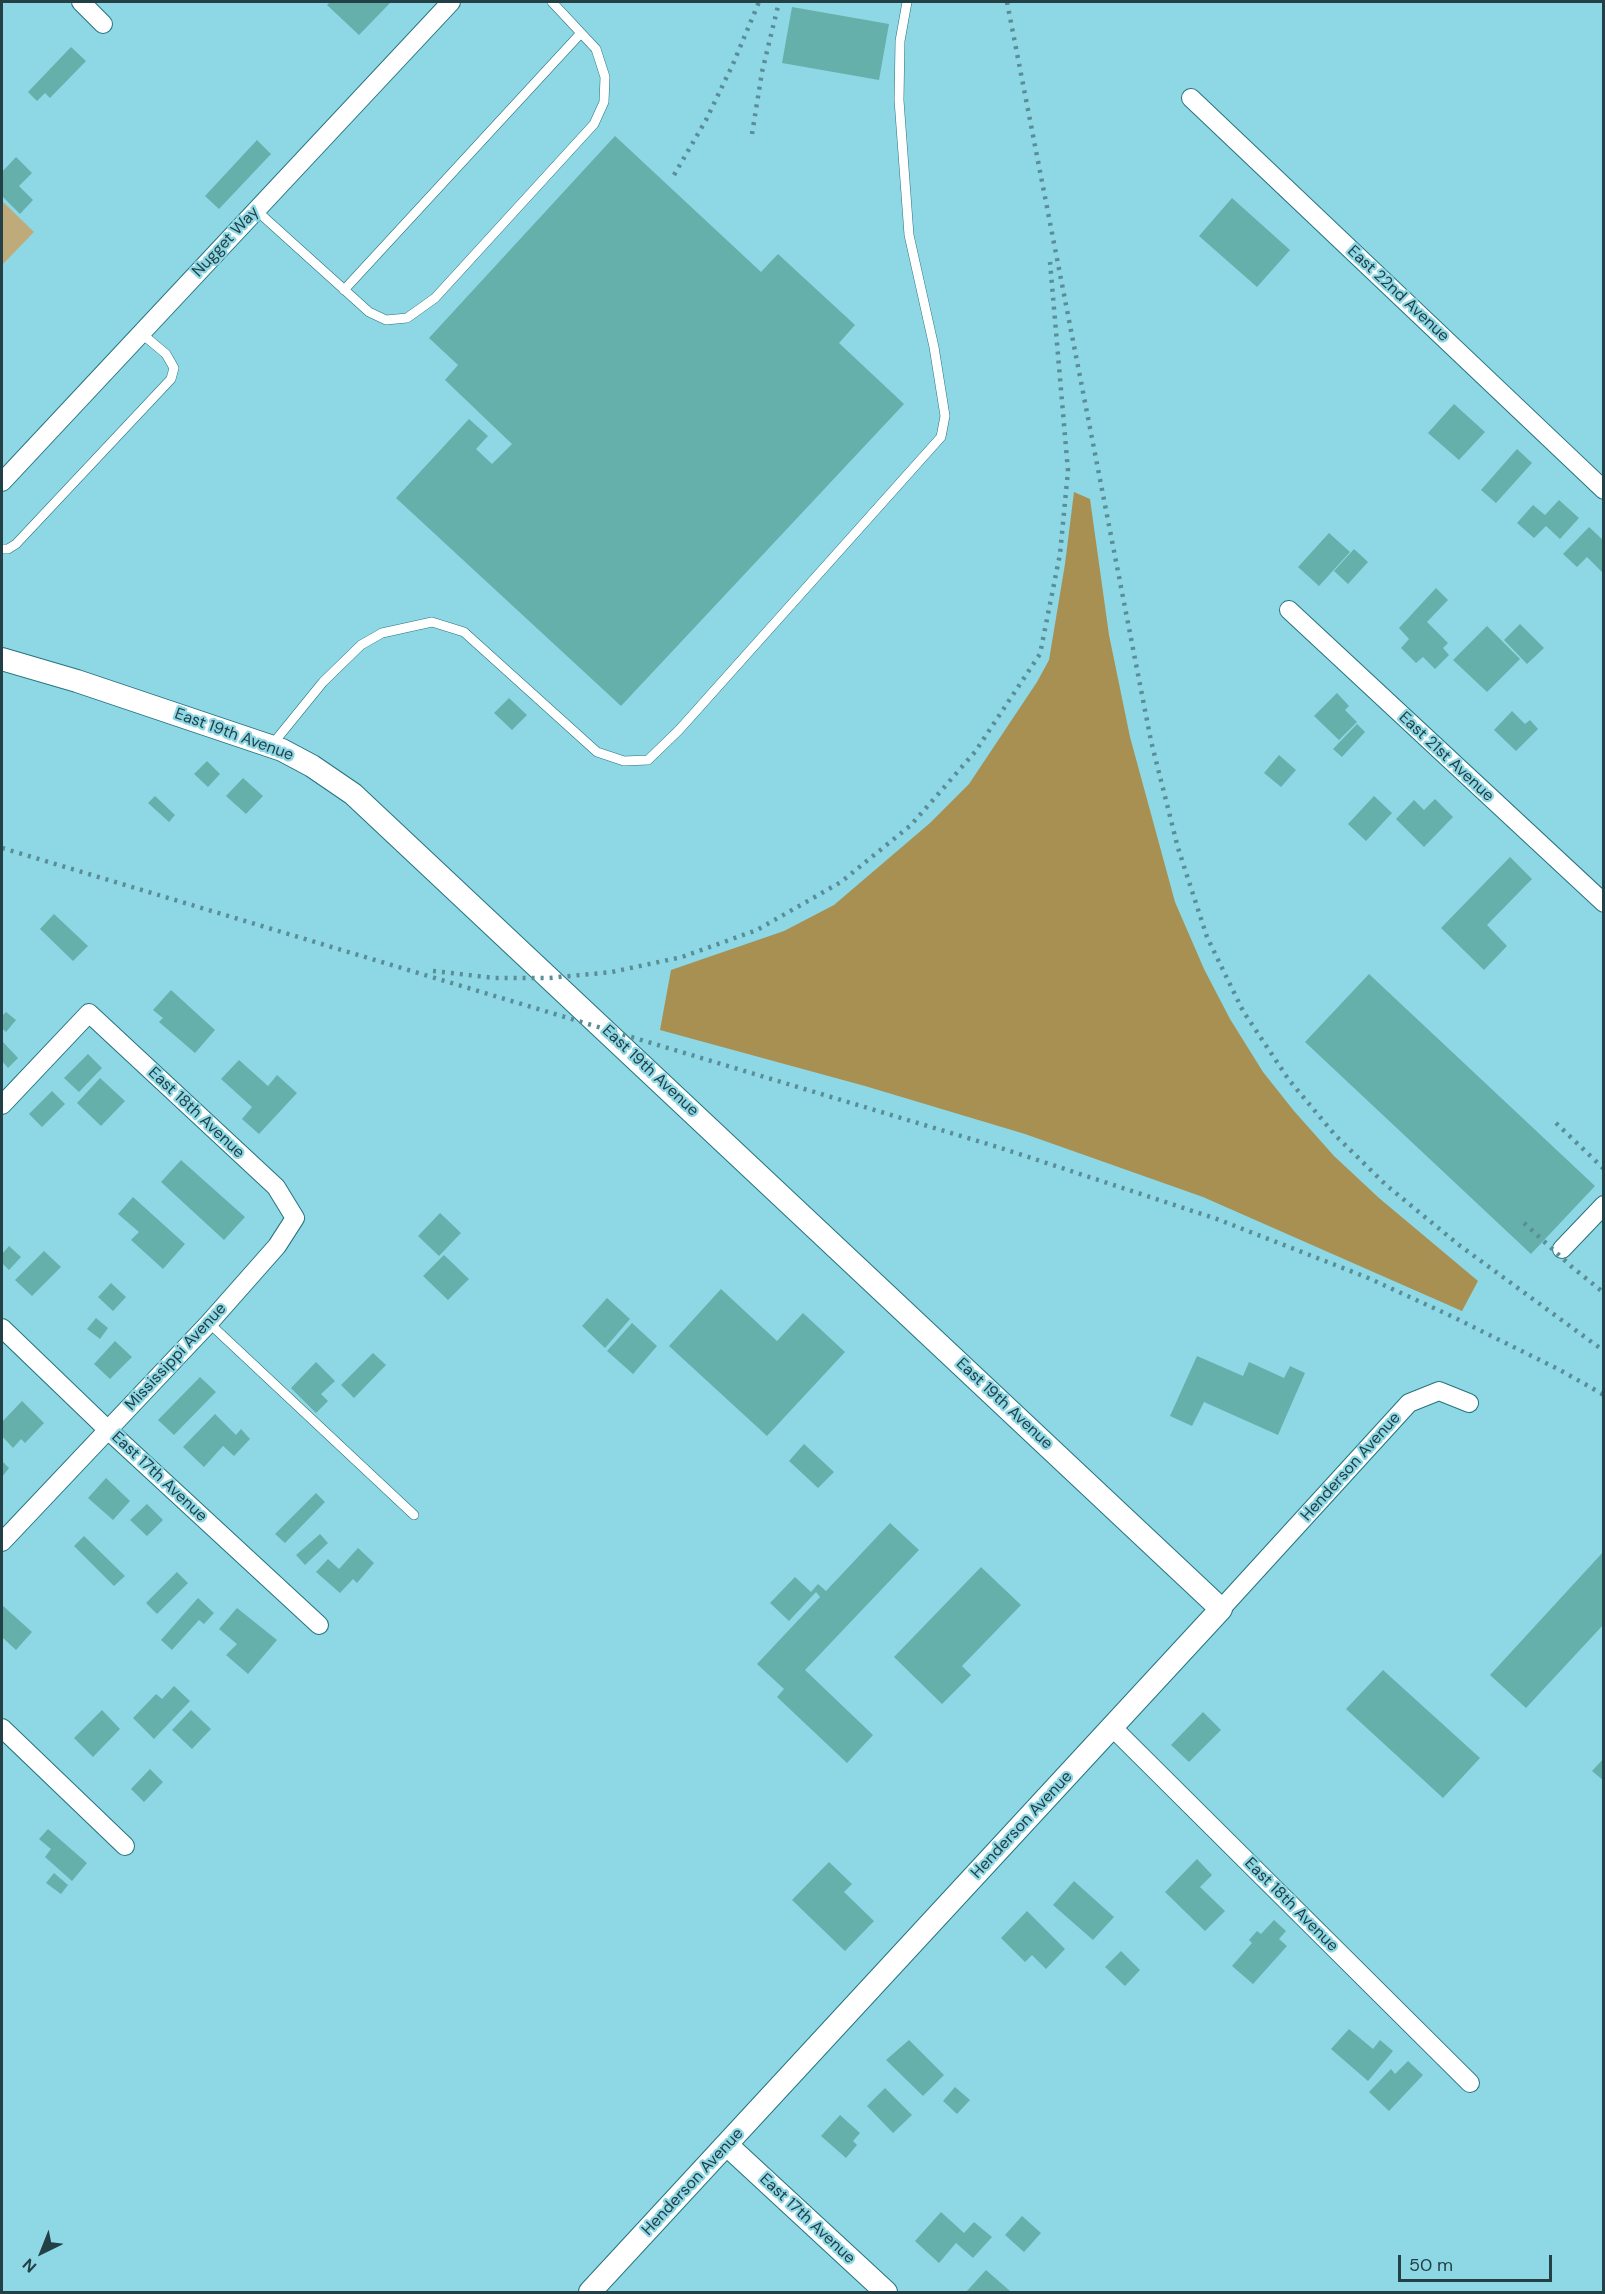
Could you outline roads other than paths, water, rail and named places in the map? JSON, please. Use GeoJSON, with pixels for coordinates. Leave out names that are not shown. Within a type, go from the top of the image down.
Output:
{"type":"FeatureCollection","features":[{"type":"Feature","properties":{"kind":"street"},"geometry":{"type":"LineString","coordinates":[[81,2],[103,24]]}},
{"type":"Feature","properties":{"kind":"street","name":"Nugget Way"},"geometry":{"type":"LineString","coordinates":[[2,482],[451,2]]}},
{"type":"Feature","properties":{"kind":"street","name":"East 22nd Avenue"},"geometry":{"type":"LineString","coordinates":[[1191,98],[1604,490]]}},
{"type":"Feature","properties":{"kind":"street","name":"East 21st Avenue"},"geometry":{"type":"LineString","coordinates":[[1289,610],[1604,903]]}},
{"type":"Feature","properties":{"kind":"street","name":"East 19th Avenue"},"geometry":{"type":"LineString","coordinates":[[2,659],[77,681],[271,746],[312,766],[353,794],[1221,1609]]}},
{"type":"Feature","properties":{"kind":"street","name":"East 18th Avenue"},"geometry":{"type":"LineString","coordinates":[[2,1106],[89,1013],[276,1187],[296,1218]]}},
{"type":"Feature","properties":{"kind":"street"},"geometry":{"type":"LineString","coordinates":[[1562,1249],[1604,1205]]}},
{"type":"Feature","properties":{"kind":"street","name":"Mississippi Avenue"},"geometry":{"type":"LineString","coordinates":[[2,1542],[209,1323],[277,1246],[296,1218]]}},
{"type":"Feature","properties":{"kind":"street","name":"East 17th Avenue"},"geometry":{"type":"LineString","coordinates":[[2,1328],[108,1430],[319,1624]]}},
{"type":"Feature","properties":{"kind":"street","name":"Henderson Avenue"},"geometry":{"type":"LineString","coordinates":[[590,2292],[1113,1727],[1409,1403],[1439,1391],[1469,1402]]}},
{"type":"Feature","properties":{"kind":"street","name":"East 18th Avenue"},"geometry":{"type":"LineString","coordinates":[[1113,1727],[1470,2083]]}},
{"type":"Feature","properties":{"kind":"street"},"geometry":{"type":"LineString","coordinates":[[2,1728],[125,1846]]}},
{"type":"Feature","properties":{"kind":"street","name":"East 17th Avenue"},"geometry":{"type":"LineString","coordinates":[[727,2145],[886,2292]]}},
{"type":"Feature","properties":{"kind":"lane"},"geometry":{"type":"LineString","coordinates":[[256,210],[369,312],[386,320],[407,318],[435,298],[594,124],[604,102],[606,77],[596,49],[552,2]]}},
{"type":"Feature","properties":{"kind":"lane"},"geometry":{"type":"LineString","coordinates":[[271,746],[323,682],[361,645],[382,633],[432,621],[464,632],[597,752],[624,760],[648,760],[679,730],[941,437],[945,416],[934,347],[908,224],[899,100],[900,41],[907,2]]}},
{"type":"Feature","properties":{"kind":"lane"},"geometry":{"type":"LineString","coordinates":[[344,290],[581,33]]}},
{"type":"Feature","properties":{"kind":"lane"},"geometry":{"type":"LineString","coordinates":[[2,549],[8,549],[16,544],[171,379],[174,368],[166,354],[141,333]]}},
{"type":"Feature","properties":{"kind":"lane"},"geometry":{"type":"LineString","coordinates":[[209,1323],[414,1515]]}},
{"type":"Feature","properties":{"kind":"railway"},"geometry":{"type":"LineString","coordinates":[[674,175],[706,120],[759,2]]}},
{"type":"Feature","properties":{"kind":"railway"},"geometry":{"type":"LineString","coordinates":[[752,134],[762,72],[779,2]]}},
{"type":"Feature","properties":{"kind":"railway"},"geometry":{"type":"LineString","coordinates":[[1007,2],[1151,741],[1178,848],[1207,937],[1243,1011],[1289,1080],[1335,1135],[1386,1185],[1459,1245],[1604,1351]]}},
{"type":"Feature","properties":{"kind":"railway"},"geometry":{"type":"LineString","coordinates":[[433,971],[495,978],[549,978],[612,972],[682,957],[757,930],[841,882],[911,825],[975,752],[1040,654],[1060,554],[1068,471],[1050,262]]}},
{"type":"Feature","properties":{"kind":"railway"},"geometry":{"type":"LineString","coordinates":[[2,848],[1001,1148],[1217,1219],[1366,1277],[1560,1370],[1604,1395]]}},
{"type":"Feature","properties":{"kind":"railway"},"geometry":{"type":"LineString","coordinates":[[1556,1123],[1604,1169]]}},
{"type":"Feature","properties":{"kind":"railway"},"geometry":{"type":"LineString","coordinates":[[1524,1223],[1604,1293]]}}]}
